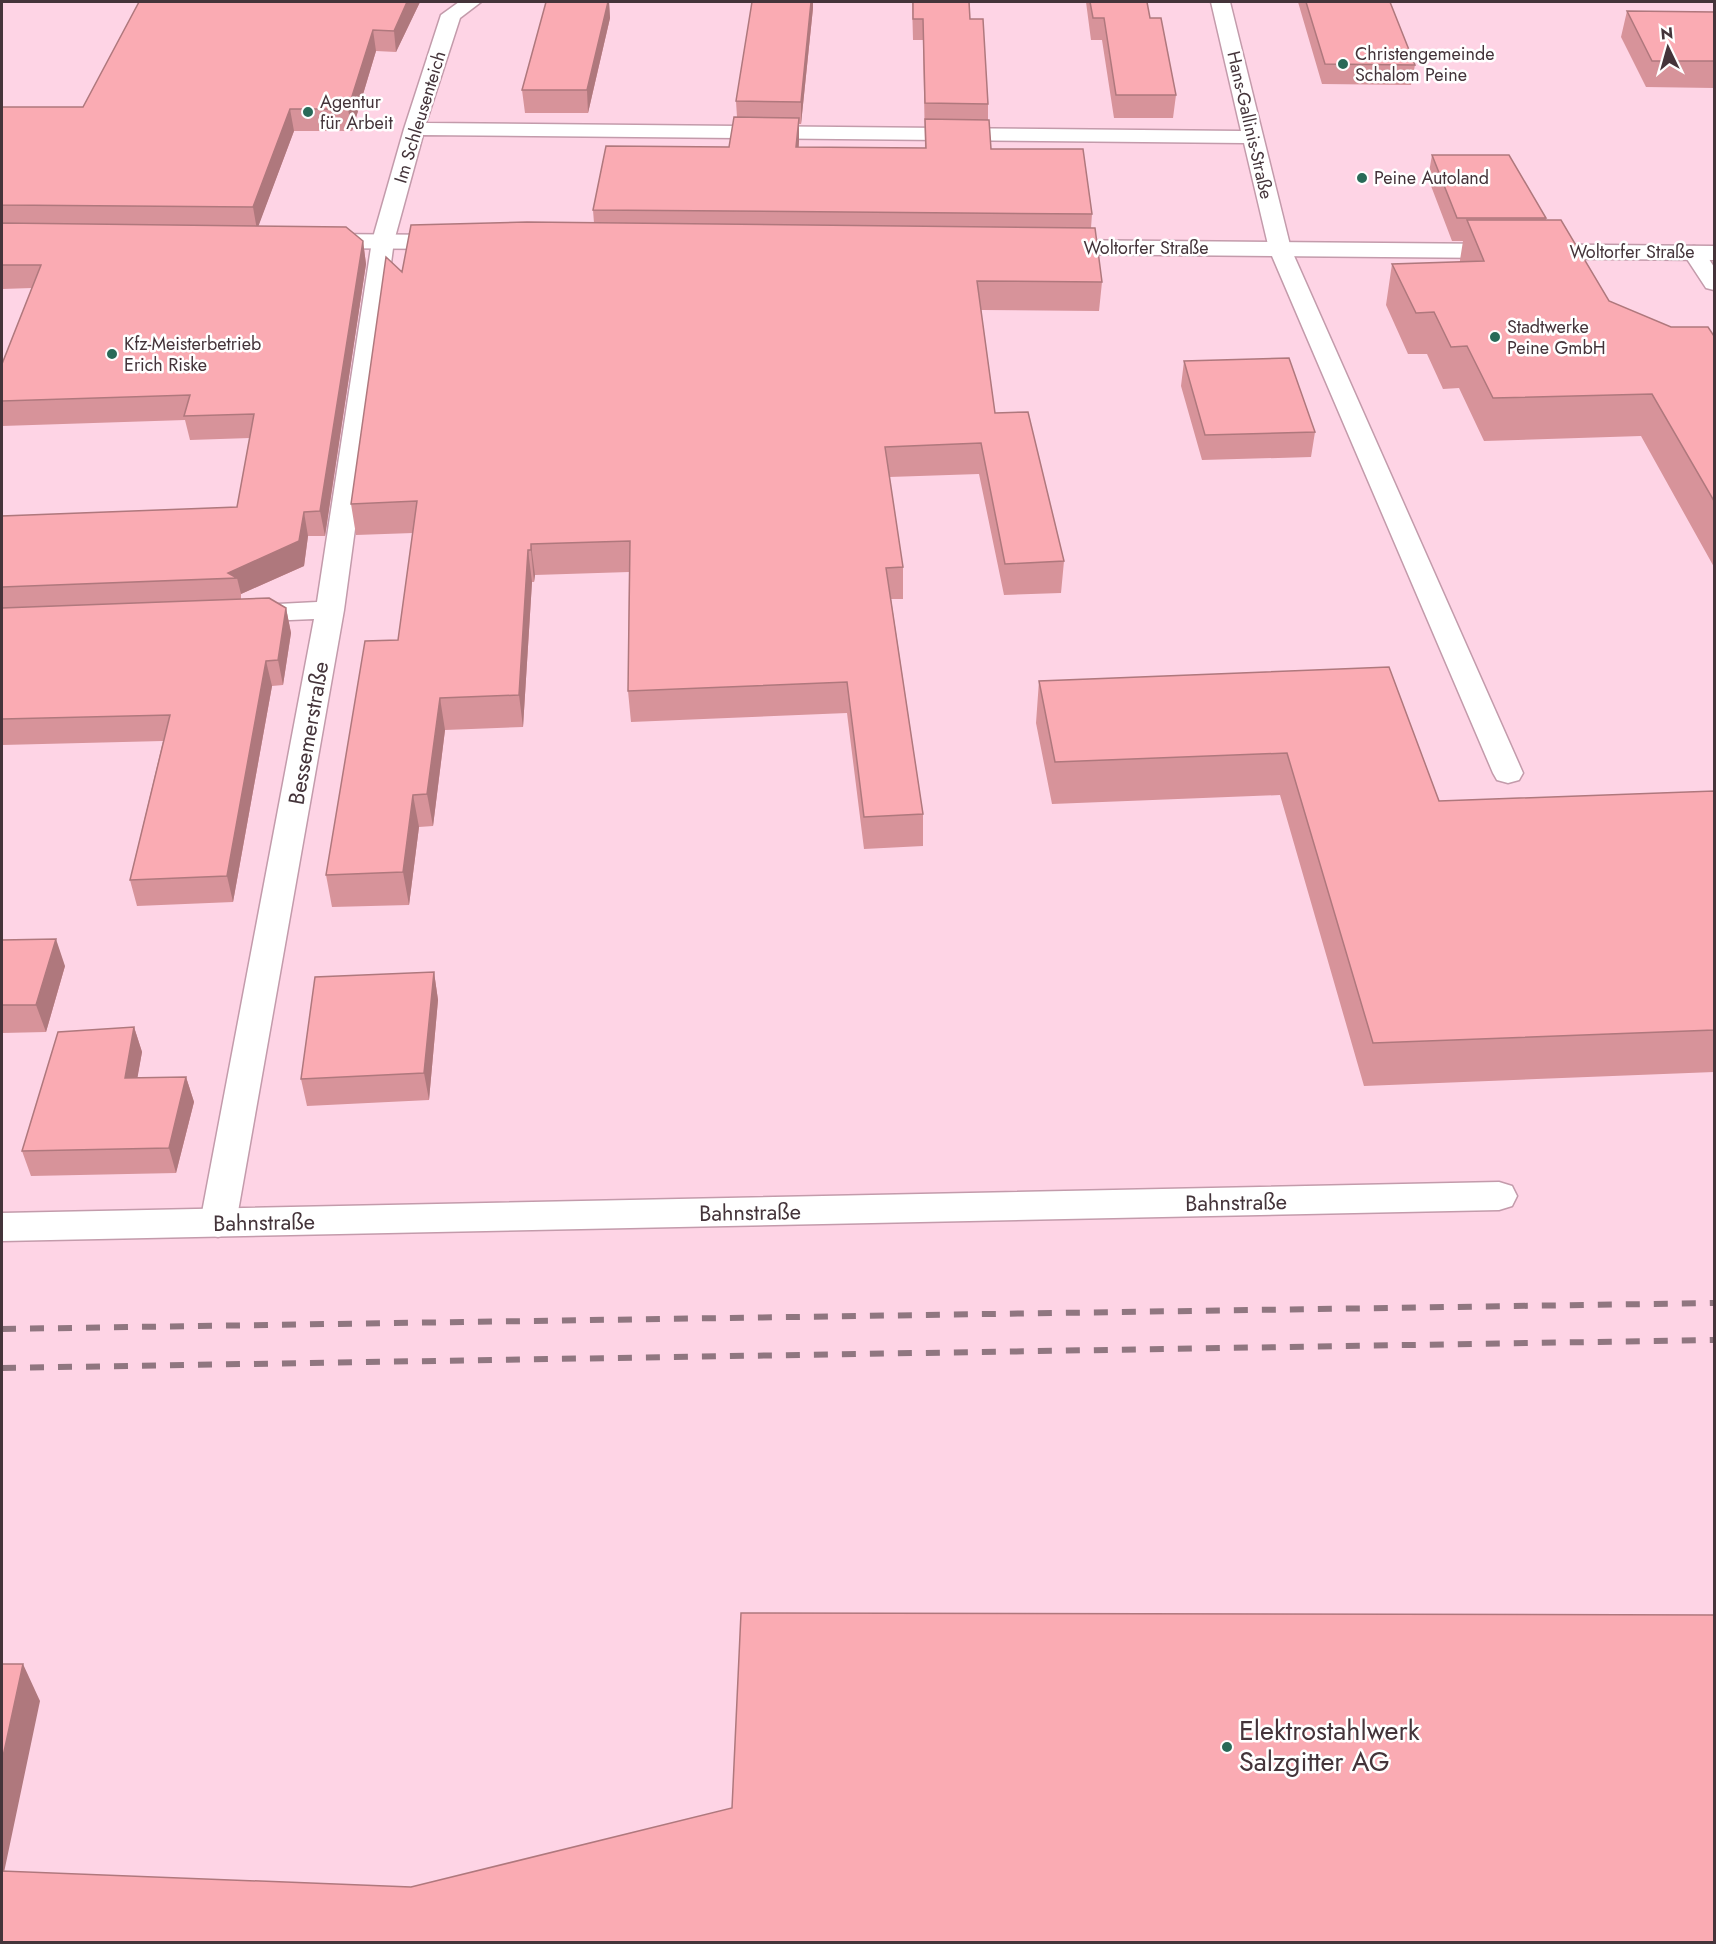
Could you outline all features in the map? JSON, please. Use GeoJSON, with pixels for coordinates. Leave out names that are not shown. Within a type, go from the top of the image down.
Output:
{"type":"FeatureCollection","features":[{"type":"Feature","properties":{"kind":"street","name":"Im Schleusenteich"},"geometry":{"type":"LineString","coordinates":[[383,241],[414,129],[451,15],[471,2]]}},
{"type":"Feature","properties":{"kind":"street","name":"Hans-Gallinis-Straße"},"geometry":{"type":"LineString","coordinates":[[1221,2],[1280,249],[1508,773]]}},
{"type":"Feature","properties":{"kind":"street"},"geometry":{"type":"LineString","coordinates":[[414,129],[1252,137]]}},
{"type":"Feature","properties":{"kind":"street"},"geometry":{"type":"LineString","coordinates":[[300,240],[479,242]]}},
{"type":"Feature","properties":{"kind":"street","name":"Bessemerstraße"},"geometry":{"type":"LineString","coordinates":[[218,1223],[330,610],[383,241]]}},
{"type":"Feature","properties":{"kind":"street","name":"Woltorfer Straße"},"geometry":{"type":"LineString","coordinates":[[1029,247],[1704,253]]}},
{"type":"Feature","properties":{"kind":"street"},"geometry":{"type":"LineString","coordinates":[[1704,253],[1714,283]]}},
{"type":"Feature","properties":{"kind":"street"},"geometry":{"type":"LineString","coordinates":[[213,615],[330,610]]}},
{"type":"Feature","properties":{"kind":"street","name":"Bahnstraße"},"geometry":{"type":"LineString","coordinates":[[2,1227],[1499,1196]]}},
{"type":"Feature","properties":{"kind":"building"},"geometry":{"type":"Polygon","coordinates":[[[139,2],[407,2],[394,31],[373,30],[348,109],[290,109],[253,207],[2,205],[2,107],[83,107],[139,2]]]}},
{"type":"Feature","properties":{"kind":"building"},"geometry":{"type":"Polygon","coordinates":[[[546,2],[608,2],[587,90],[522,90],[546,2]]]}},
{"type":"Feature","properties":{"kind":"building"},"geometry":{"type":"Polygon","coordinates":[[[752,2],[811,2],[801,102],[736,101],[752,2]]]}},
{"type":"Feature","properties":{"kind":"building"},"geometry":{"type":"Polygon","coordinates":[[[913,2],[969,2],[970,19],[983,19],[988,104],[925,103],[923,19],[913,19],[913,2]]]}},
{"type":"Feature","properties":{"kind":"building"},"geometry":{"type":"Polygon","coordinates":[[[1090,2],[1147,2],[1150,18],[1161,18],[1176,95],[1116,95],[1104,18],[1093,18],[1090,2]]]}},
{"type":"Feature","properties":{"kind":"building"},"geometry":{"type":"Polygon","coordinates":[[[1306,2],[1390,2],[1415,65],[1325,64],[1306,2]]]}},
{"type":"Feature","properties":{"kind":"building"},"geometry":{"type":"Polygon","coordinates":[[[1627,11],[1714,12],[1714,61],[1652,61],[1627,11]]]}},
{"type":"Feature","properties":{"kind":"building"},"geometry":{"type":"Polygon","coordinates":[[[734,117],[799,118],[796,147],[926,148],[925,119],[989,120],[991,149],[1083,149],[1092,214],[593,210],[606,146],[729,147],[734,117]]]}},
{"type":"Feature","properties":{"kind":"building"},"geometry":{"type":"Polygon","coordinates":[[[1432,155],[1509,155],[1546,218],[1457,218],[1432,155]]]}},
{"type":"Feature","properties":{"kind":"building"},"geometry":{"type":"Polygon","coordinates":[[[1467,220],[1561,220],[1609,301],[1671,327],[1708,327],[1714,336],[1714,501],[1652,394],[1493,398],[1467,346],[1451,347],[1434,312],[1416,313],[1392,264],[1484,261],[1467,220]]]}},
{"type":"Feature","properties":{"kind":"building"},"geometry":{"type":"Polygon","coordinates":[[[527,222],[1095,228],[1102,282],[977,281],[995,413],[1028,412],[1064,561],[1005,564],[981,443],[885,447],[903,567],[886,568],[923,814],[864,817],[847,682],[628,691],[630,541],[531,544],[531,550],[528,550],[519,695],[440,698],[427,794],[413,795],[403,872],[326,875],[365,641],[398,640],[417,501],[351,504],[386,257],[402,272],[411,225],[527,222]]]}},
{"type":"Feature","properties":{"kind":"building"},"geometry":{"type":"Polygon","coordinates":[[[2,223],[346,227],[363,241],[320,511],[304,512],[299,541],[228,573],[237,578],[2,587],[2,516],[237,507],[254,414],[184,416],[190,395],[2,401],[2,364],[41,265],[2,265],[2,223]]]}},
{"type":"Feature","properties":{"kind":"building"},"geometry":{"type":"Polygon","coordinates":[[[1289,358],[1315,432],[1205,435],[1184,361],[1289,358]]]}},
{"type":"Feature","properties":{"kind":"building"},"geometry":{"type":"Polygon","coordinates":[[[269,598],[286,608],[278,660],[266,661],[227,876],[130,880],[170,715],[2,719],[2,608],[269,598]]]}},
{"type":"Feature","properties":{"kind":"building"},"geometry":{"type":"Polygon","coordinates":[[[1389,667],[1439,801],[1714,791],[1714,1030],[1373,1043],[1287,753],[1055,762],[1039,681],[1389,667]]]}},
{"type":"Feature","properties":{"kind":"building"},"geometry":{"type":"Polygon","coordinates":[[[56,939],[36,1005],[2,1005],[2,940],[56,939]]]}},
{"type":"Feature","properties":{"kind":"building"},"geometry":{"type":"Polygon","coordinates":[[[434,972],[424,1073],[301,1079],[315,977],[434,972]]]}},
{"type":"Feature","properties":{"kind":"building"},"geometry":{"type":"Polygon","coordinates":[[[134,1027],[125,1078],[186,1077],[169,1148],[22,1151],[58,1032],[134,1027]]]}},
{"type":"Feature","properties":{"kind":"building","name":"Elektrostahlwerk Salzgitter AG"},"geometry":{"type":"Polygon","coordinates":[[[741,1613],[1714,1615],[1714,1942],[2,1942],[2,1871],[411,1887],[732,1808],[741,1613]]]}},
{"type":"Feature","properties":{"kind":"building"},"geometry":{"type":"Polygon","coordinates":[[[2,1664],[23,1664],[2,1761],[2,1664]]]}},
{"type":"Feature","properties":{"kind":"railway"},"geometry":{"type":"LineString","coordinates":[[2,1329],[1714,1303]]}},
{"type":"Feature","properties":{"kind":"railway"},"geometry":{"type":"LineString","coordinates":[[2,1368],[1714,1340]]}},
{"type":"Feature","properties":{"kind":"place","name":"Christengemeinde Schalom Peine"},"geometry":{"type":"Point","coordinates":[1343,64]}},
{"type":"Feature","properties":{"kind":"place","name":"Agentur für Arbeit"},"geometry":{"type":"Point","coordinates":[308,112]}},
{"type":"Feature","properties":{"kind":"place","name":"Peine Autoland"},"geometry":{"type":"Point","coordinates":[1362,178]}},
{"type":"Feature","properties":{"kind":"place","name":"Stadtwerke Peine GmbH"},"geometry":{"type":"Point","coordinates":[1495,337]}},
{"type":"Feature","properties":{"kind":"place","name":"Kfz-Meisterbetrieb Erich Riske"},"geometry":{"type":"Point","coordinates":[112,354]}},
{"type":"Feature","properties":{"kind":"place","name":"Elektrostahlwerk Salzgitter AG"},"geometry":{"type":"Point","coordinates":[1227,1747]}}]}
